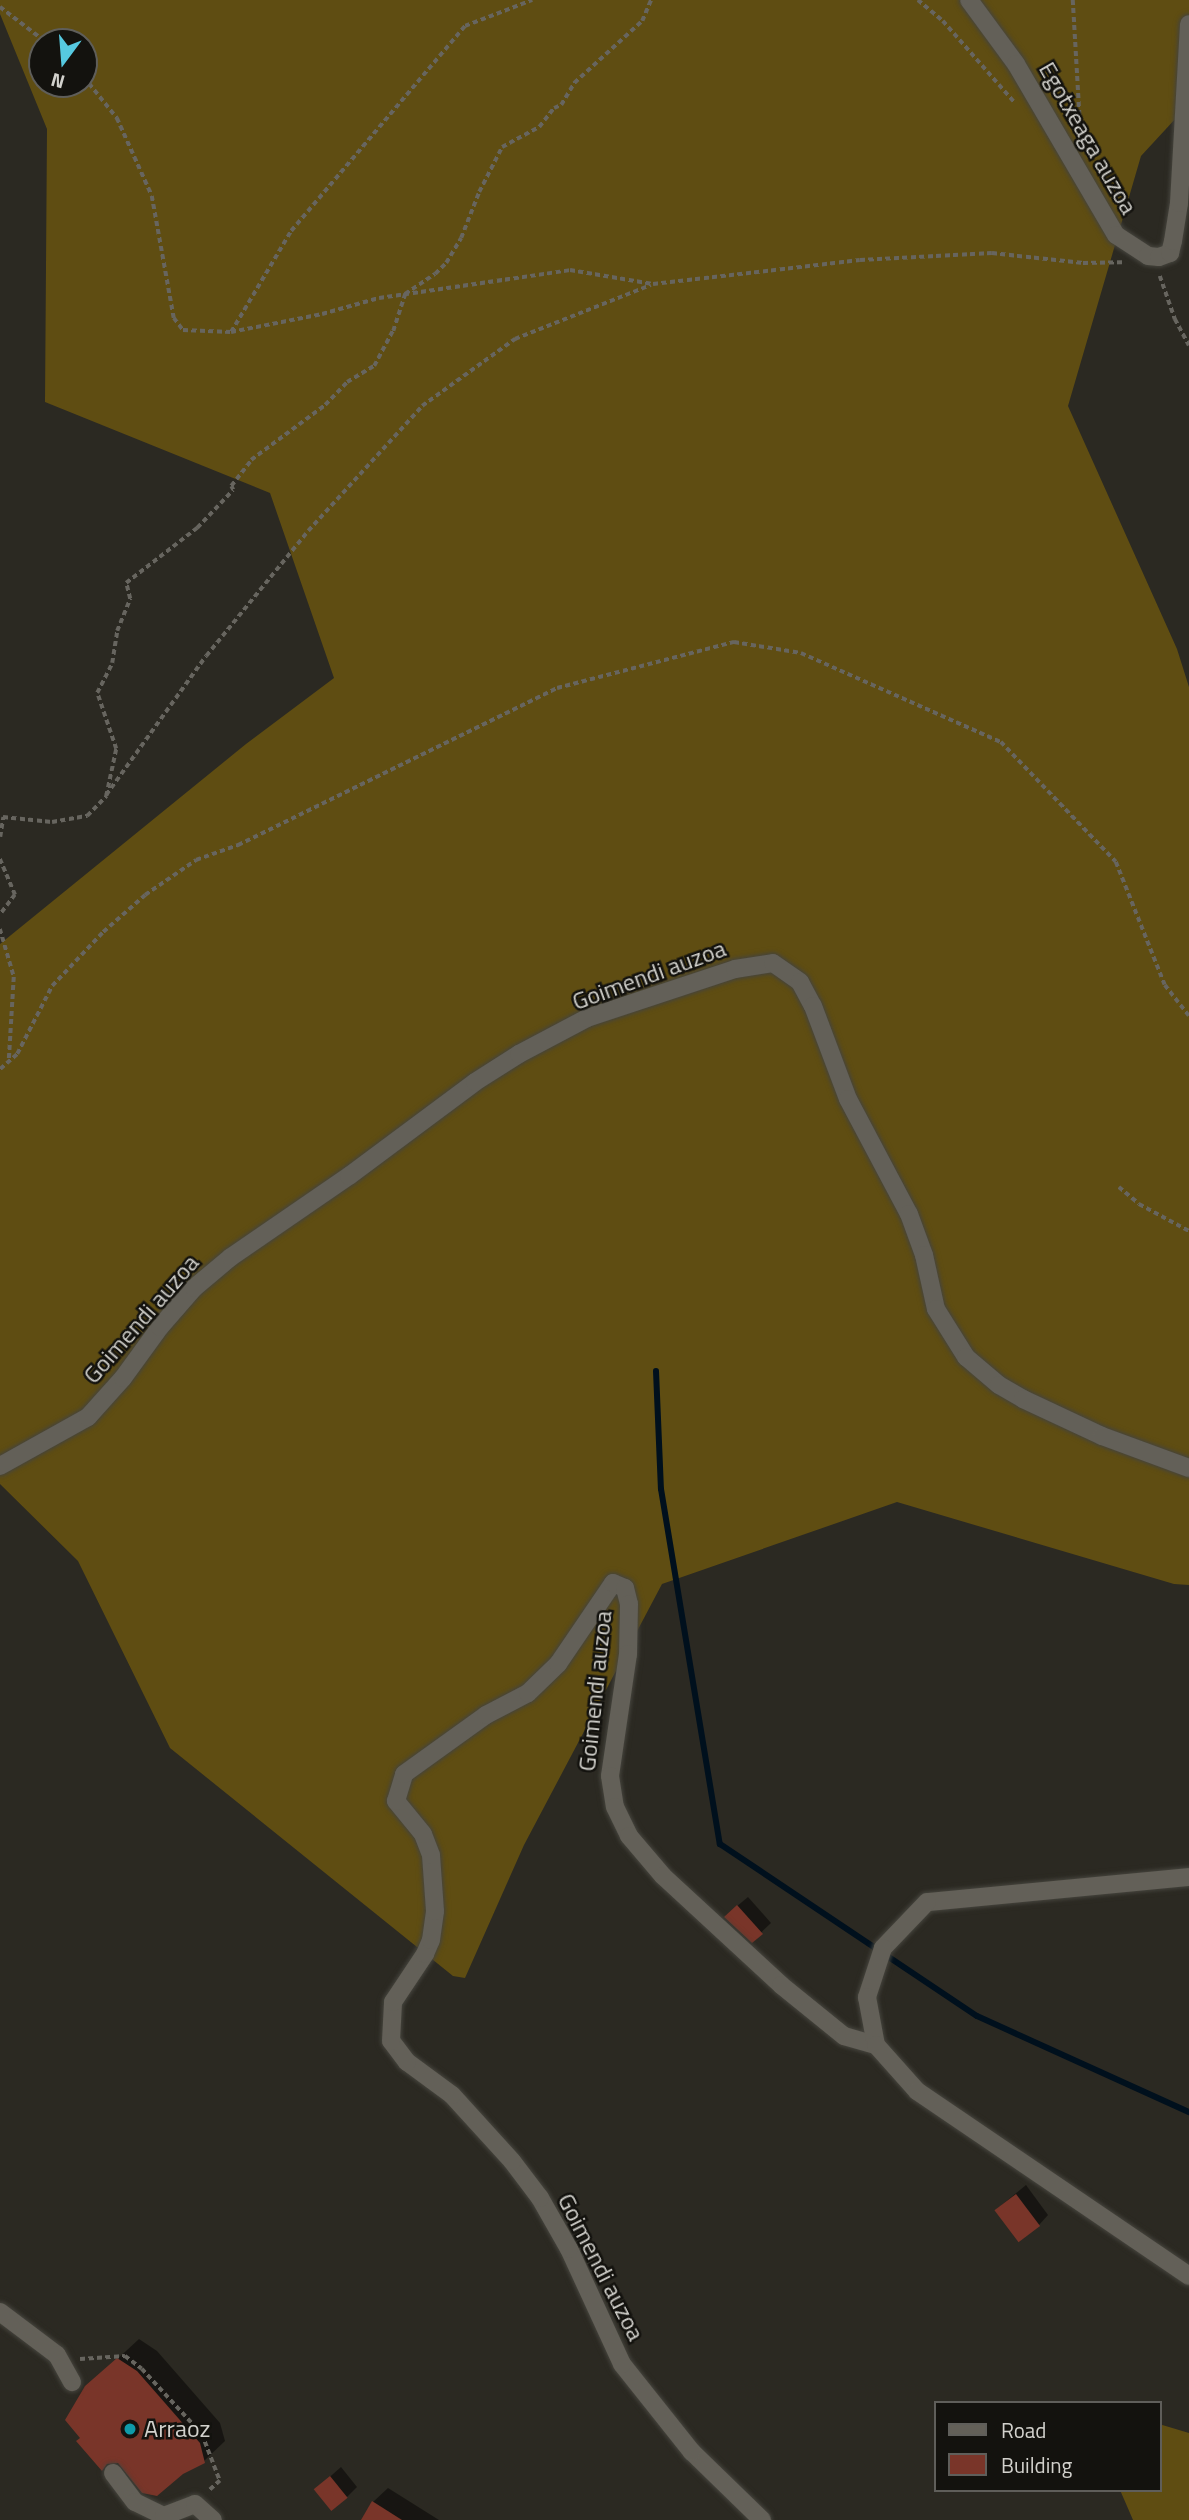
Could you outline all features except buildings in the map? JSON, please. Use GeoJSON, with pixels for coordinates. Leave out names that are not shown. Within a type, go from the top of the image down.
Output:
{"type":"FeatureCollection","features":[{"type":"Feature","properties":{"kind":"street","name":"Egotxeaga auzoa"},"geometry":{"type":"LineString","coordinates":[[969,0],[1016,64],[1116,235],[1153,257],[1170,253],[1179,203],[1189,24]]}},
{"type":"Feature","properties":{"kind":"street","name":"Goimendi auzoa"},"geometry":{"type":"LineString","coordinates":[[0,1466],[88,1417],[123,1378],[160,1327],[194,1289],[231,1257],[349,1176],[475,1082],[587,1018],[735,969],[773,963],[800,982],[813,1006],[848,1099],[909,1214],[924,1255],[936,1309],[960,1350],[999,1385],[1023,1399],[1102,1436],[1189,1468]]}},
{"type":"Feature","properties":{"kind":"street","name":"Goimendi auzoa"},"geometry":{"type":"LineString","coordinates":[[762,2520],[692,2452],[622,2364],[569,2249],[540,2198],[512,2161],[452,2095],[407,2062],[391,2041],[393,2002],[425,1954],[431,1940],[435,1911],[431,1855],[423,1833],[396,1801],[404,1774],[486,1715],[528,1693],[558,1664],[613,1583],[625,1588],[629,1604],[628,1654],[610,1776],[615,1807],[629,1836],[663,1876],[781,1985],[844,2036],[876,2045]]}},
{"type":"Feature","properties":{"kind":"street"},"geometry":{"type":"LineString","coordinates":[[1189,1877],[927,1902],[883,1948],[867,1997],[876,2045],[917,2091],[1189,2276]]}},
{"type":"Feature","properties":{"kind":"street"},"geometry":{"type":"LineString","coordinates":[[0,2312],[57,2355],[72,2382]]}},
{"type":"Feature","properties":{"kind":"street"},"geometry":{"type":"LineString","coordinates":[[113,2473],[135,2502],[164,2516],[195,2504],[213,2520]]}},
{"type":"Feature","properties":{"kind":"path"},"geometry":{"type":"LineString","coordinates":[[231,332],[291,231],[465,26],[533,0]]}},
{"type":"Feature","properties":{"kind":"path"},"geometry":{"type":"LineString","coordinates":[[106,796],[116,749],[96,693],[112,663],[117,631],[130,599],[126,583],[197,528],[233,491],[231,486],[251,460],[325,405],[347,382],[374,366],[393,331],[405,294],[446,263],[461,238],[502,147],[539,127],[554,108],[561,105],[574,83],[642,21],[651,0]]}},
{"type":"Feature","properties":{"kind":"path"},"geometry":{"type":"LineString","coordinates":[[918,0],[943,21],[1019,108]]}},
{"type":"Feature","properties":{"kind":"path"},"geometry":{"type":"LineString","coordinates":[[1073,0],[1081,138]]}},
{"type":"Feature","properties":{"kind":"path"},"geometry":{"type":"LineString","coordinates":[[0,7],[28,28]]}},
{"type":"Feature","properties":{"kind":"path"},"geometry":{"type":"LineString","coordinates":[[98,94],[117,118],[152,196],[174,318],[183,330],[231,332],[405,294],[570,270],[653,284]]}},
{"type":"Feature","properties":{"kind":"path"},"geometry":{"type":"LineString","coordinates":[[0,837],[3,817],[52,822],[88,816],[106,796],[206,656],[308,531],[422,406],[515,339],[653,284],[860,260],[992,253],[1083,263],[1125,262],[1153,257],[1175,319],[1189,345]]}},
{"type":"Feature","properties":{"kind":"path"},"geometry":{"type":"LineString","coordinates":[[0,1069],[17,1054],[52,986],[103,932],[145,895],[196,860],[238,845],[557,688],[734,642],[801,653],[1001,742],[1116,862],[1165,985],[1189,1016]]}},
{"type":"Feature","properties":{"kind":"path"},"geometry":{"type":"LineString","coordinates":[[0,859],[15,895],[0,915]]}},
{"type":"Feature","properties":{"kind":"path"},"geometry":{"type":"LineString","coordinates":[[0,929],[14,977],[9,1061]]}},
{"type":"Feature","properties":{"kind":"path"},"geometry":{"type":"LineString","coordinates":[[1119,1187],[1139,1204],[1189,1231]]}},
{"type":"Feature","properties":{"kind":"path"},"geometry":{"type":"LineString","coordinates":[[63,2364],[86,2357],[110,2355],[125,2356],[142,2369],[202,2434],[212,2456],[220,2480],[195,2504]]}},
{"type":"Feature","properties":{"kind":"shaded area"},"geometry":{"type":"Polygon","coordinates":[[[0,0],[1189,0],[1189,104],[1141,156],[1068,406],[1177,649],[1189,687],[1189,1585],[1174,1584],[897,1502],[662,1584],[524,1845],[465,1978],[453,1976],[170,1748],[78,1561],[0,1484],[0,944],[246,744],[334,678],[270,493],[45,402],[47,129],[34,98],[98,98],[98,28],[28,28],[28,83],[0,14],[0,0]]]}},
{"type":"Feature","properties":{"kind":"shaded area"},"geometry":{"type":"Polygon","coordinates":[[[1161,2425],[1189,2433],[1189,2520],[1133,2520],[1121,2492],[1161,2492],[1161,2425]]]}},
{"type":"Feature","properties":{"kind":"waterway"},"geometry":{"type":"LineString","coordinates":[[656,1371],[661,1489],[720,1844],[977,2016],[1189,2112]]}},
{"type":"Feature","properties":{"kind":"place","name":"Arraoz"},"geometry":{"type":"Point","coordinates":[130,2429]}}]}
